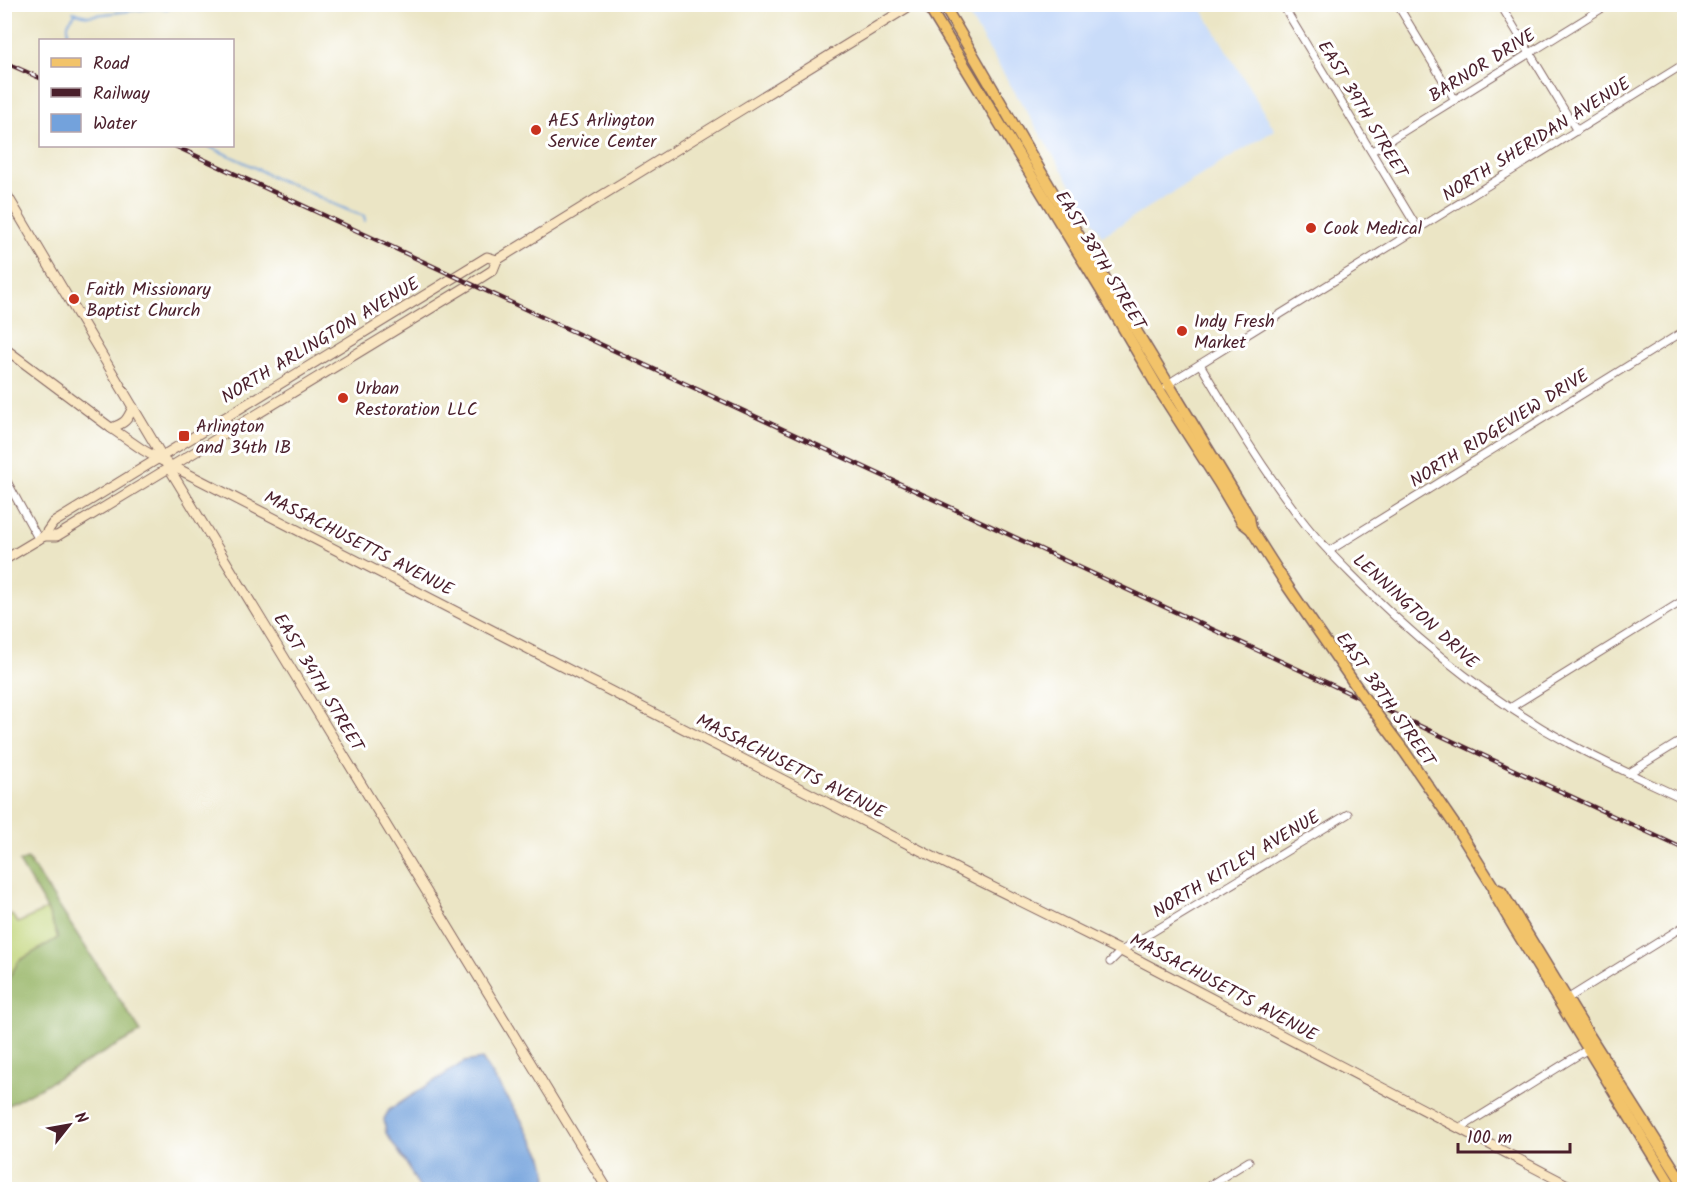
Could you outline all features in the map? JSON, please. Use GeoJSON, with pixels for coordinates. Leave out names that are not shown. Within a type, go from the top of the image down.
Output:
{"type":"FeatureCollection","features":[{"type":"Feature","properties":{"kind":"main road","name":"NORTH ARLINGTON AVENUE"},"geometry":{"type":"LineString","coordinates":[[42,538],[53,523],[166,462],[493,270],[497,260],[913,4]]}},
{"type":"Feature","properties":{"kind":"main road","name":"EAST 38TH STREET"},"geometry":{"type":"LineString","coordinates":[[927,4],[1101,290],[1164,388]]}},
{"type":"Feature","properties":{"kind":"main road","name":"EAST 38TH STREET"},"geometry":{"type":"LineString","coordinates":[[943,4],[1242,522],[1251,529],[1365,699],[1456,827],[1494,888],[1495,895],[1510,921],[1674,1190]]}},
{"type":"Feature","properties":{"kind":"main road","name":"EAST 34TH STREET"},"geometry":{"type":"LineString","coordinates":[[4,190],[166,462],[608,1190]]}},
{"type":"Feature","properties":{"kind":"main road","name":"NORTH ARLINGTON AVENUE"},"geometry":{"type":"LineString","coordinates":[[4,560],[42,538],[57,536],[166,462],[487,258],[497,260]]}},
{"type":"Feature","properties":{"kind":"main road","name":"MASSACHUSETTS AVENUE"},"geometry":{"type":"LineString","coordinates":[[4,348],[142,450],[978,880],[1121,951],[1578,1190]]}},
{"type":"Feature","properties":{"kind":"main road"},"geometry":{"type":"LineString","coordinates":[[111,428],[126,421],[133,407]]}},
{"type":"Feature","properties":{"kind":"main road","name":"EAST 38TH STREET"},"geometry":{"type":"LineString","coordinates":[[1494,888],[1501,891],[1684,1185]]}},
{"type":"Feature","properties":{"kind":"street","name":"EAST 39TH STREET"},"geometry":{"type":"LineString","coordinates":[[1282,4],[1419,229]]}},
{"type":"Feature","properties":{"kind":"street"},"geometry":{"type":"LineString","coordinates":[[1396,4],[1455,100]]}},
{"type":"Feature","properties":{"kind":"street"},"geometry":{"type":"LineString","coordinates":[[1500,4],[1577,131]]}},
{"type":"Feature","properties":{"kind":"street","name":"BARNOR DRIVE"},"geometry":{"type":"LineString","coordinates":[[1372,151],[1609,4]]}},
{"type":"Feature","properties":{"kind":"street","name":"NORTH SHERIDAN AVENUE"},"geometry":{"type":"LineString","coordinates":[[1164,388],[1684,64]]}},
{"type":"Feature","properties":{"kind":"street","name":"NORTH RIDGEVIEW DRIVE"},"geometry":{"type":"LineString","coordinates":[[1329,551],[1684,331]]}},
{"type":"Feature","properties":{"kind":"street","name":"LENNINGTON DRIVE"},"geometry":{"type":"LineString","coordinates":[[1200,364],[1233,419],[1301,520],[1361,585],[1414,634],[1451,665],[1510,708],[1569,744],[1684,799]]}},
{"type":"Feature","properties":{"kind":"street"},"geometry":{"type":"LineString","coordinates":[[4,476],[42,538]]}},
{"type":"Feature","properties":{"kind":"street"},"geometry":{"type":"LineString","coordinates":[[1510,708],[1684,600]]}},
{"type":"Feature","properties":{"kind":"street"},"geometry":{"type":"LineString","coordinates":[[1629,773],[1684,739]]}},
{"type":"Feature","properties":{"kind":"street","name":"NORTH KITLEY AVENUE"},"geometry":{"type":"LineString","coordinates":[[1110,962],[1121,951],[1348,814]]}},
{"type":"Feature","properties":{"kind":"street"},"geometry":{"type":"LineString","coordinates":[[1567,999],[1684,926]]}},
{"type":"Feature","properties":{"kind":"street"},"geometry":{"type":"LineString","coordinates":[[1460,1129],[1588,1049]]}},
{"type":"Feature","properties":{"kind":"street"},"geometry":{"type":"LineString","coordinates":[[1202,1190],[1249,1161]]}},
{"type":"Feature","properties":{"kind":"shaded area"},"geometry":{"type":"Polygon","coordinates":[[[962,5],[1199,5],[1275,130],[1102,236],[962,5]]]}},
{"type":"Feature","properties":{"kind":"green space"},"geometry":{"type":"Polygon","coordinates":[[[28,859],[141,1032],[5,1107],[5,984],[19,961],[58,938],[47,909],[19,862],[28,859]]]}},
{"type":"Feature","properties":{"kind":"green space"},"geometry":{"type":"Polygon","coordinates":[[[47,909],[58,938],[19,961],[5,984],[5,919],[11,914],[18,923],[47,909]]]}},
{"type":"Feature","properties":{"kind":"water"},"geometry":{"type":"Polygon","coordinates":[[[482,1059],[543,1157],[547,1173],[546,1189],[420,1189],[386,1133],[384,1119],[389,1110],[464,1062],[482,1059]]]}},
{"type":"Feature","properties":{"kind":"waterway"},"geometry":{"type":"LineString","coordinates":[[73,12],[87,16],[155,8],[167,9],[182,4]]}},
{"type":"Feature","properties":{"kind":"waterway"},"geometry":{"type":"LineString","coordinates":[[188,4],[190,7],[196,4]]}},
{"type":"Feature","properties":{"kind":"waterway"},"geometry":{"type":"LineString","coordinates":[[205,4],[211,4]]}},
{"type":"Feature","properties":{"kind":"waterway"},"geometry":{"type":"LineString","coordinates":[[65,39],[68,23],[75,14]]}},
{"type":"Feature","properties":{"kind":"waterway"},"geometry":{"type":"LineString","coordinates":[[210,147],[364,216],[365,221]]}},
{"type":"Feature","properties":{"kind":"railway"},"geometry":{"type":"LineString","coordinates":[[4,62],[39,78]]}},
{"type":"Feature","properties":{"kind":"railway"},"geometry":{"type":"LineString","coordinates":[[177,147],[1684,849]]}},
{"type":"Feature","properties":{"kind":"place","name":"AES Arlington Service Center"},"geometry":{"type":"Point","coordinates":[536,130]}},
{"type":"Feature","properties":{"kind":"place","name":"Cook Medical"},"geometry":{"type":"Point","coordinates":[1311,228]}},
{"type":"Feature","properties":{"kind":"place","name":"Faith Missionary Baptist Church"},"geometry":{"type":"Point","coordinates":[74,299]}},
{"type":"Feature","properties":{"kind":"place","name":"Indy Fresh Market"},"geometry":{"type":"Point","coordinates":[1182,331]}},
{"type":"Feature","properties":{"kind":"place","name":"Urban Restoration LLC"},"geometry":{"type":"Point","coordinates":[343,398]}},
{"type":"Feature","properties":{"kind":"place","name":"Arlington and 34th IB"},"geometry":{"type":"Point","coordinates":[184,436]}}]}
